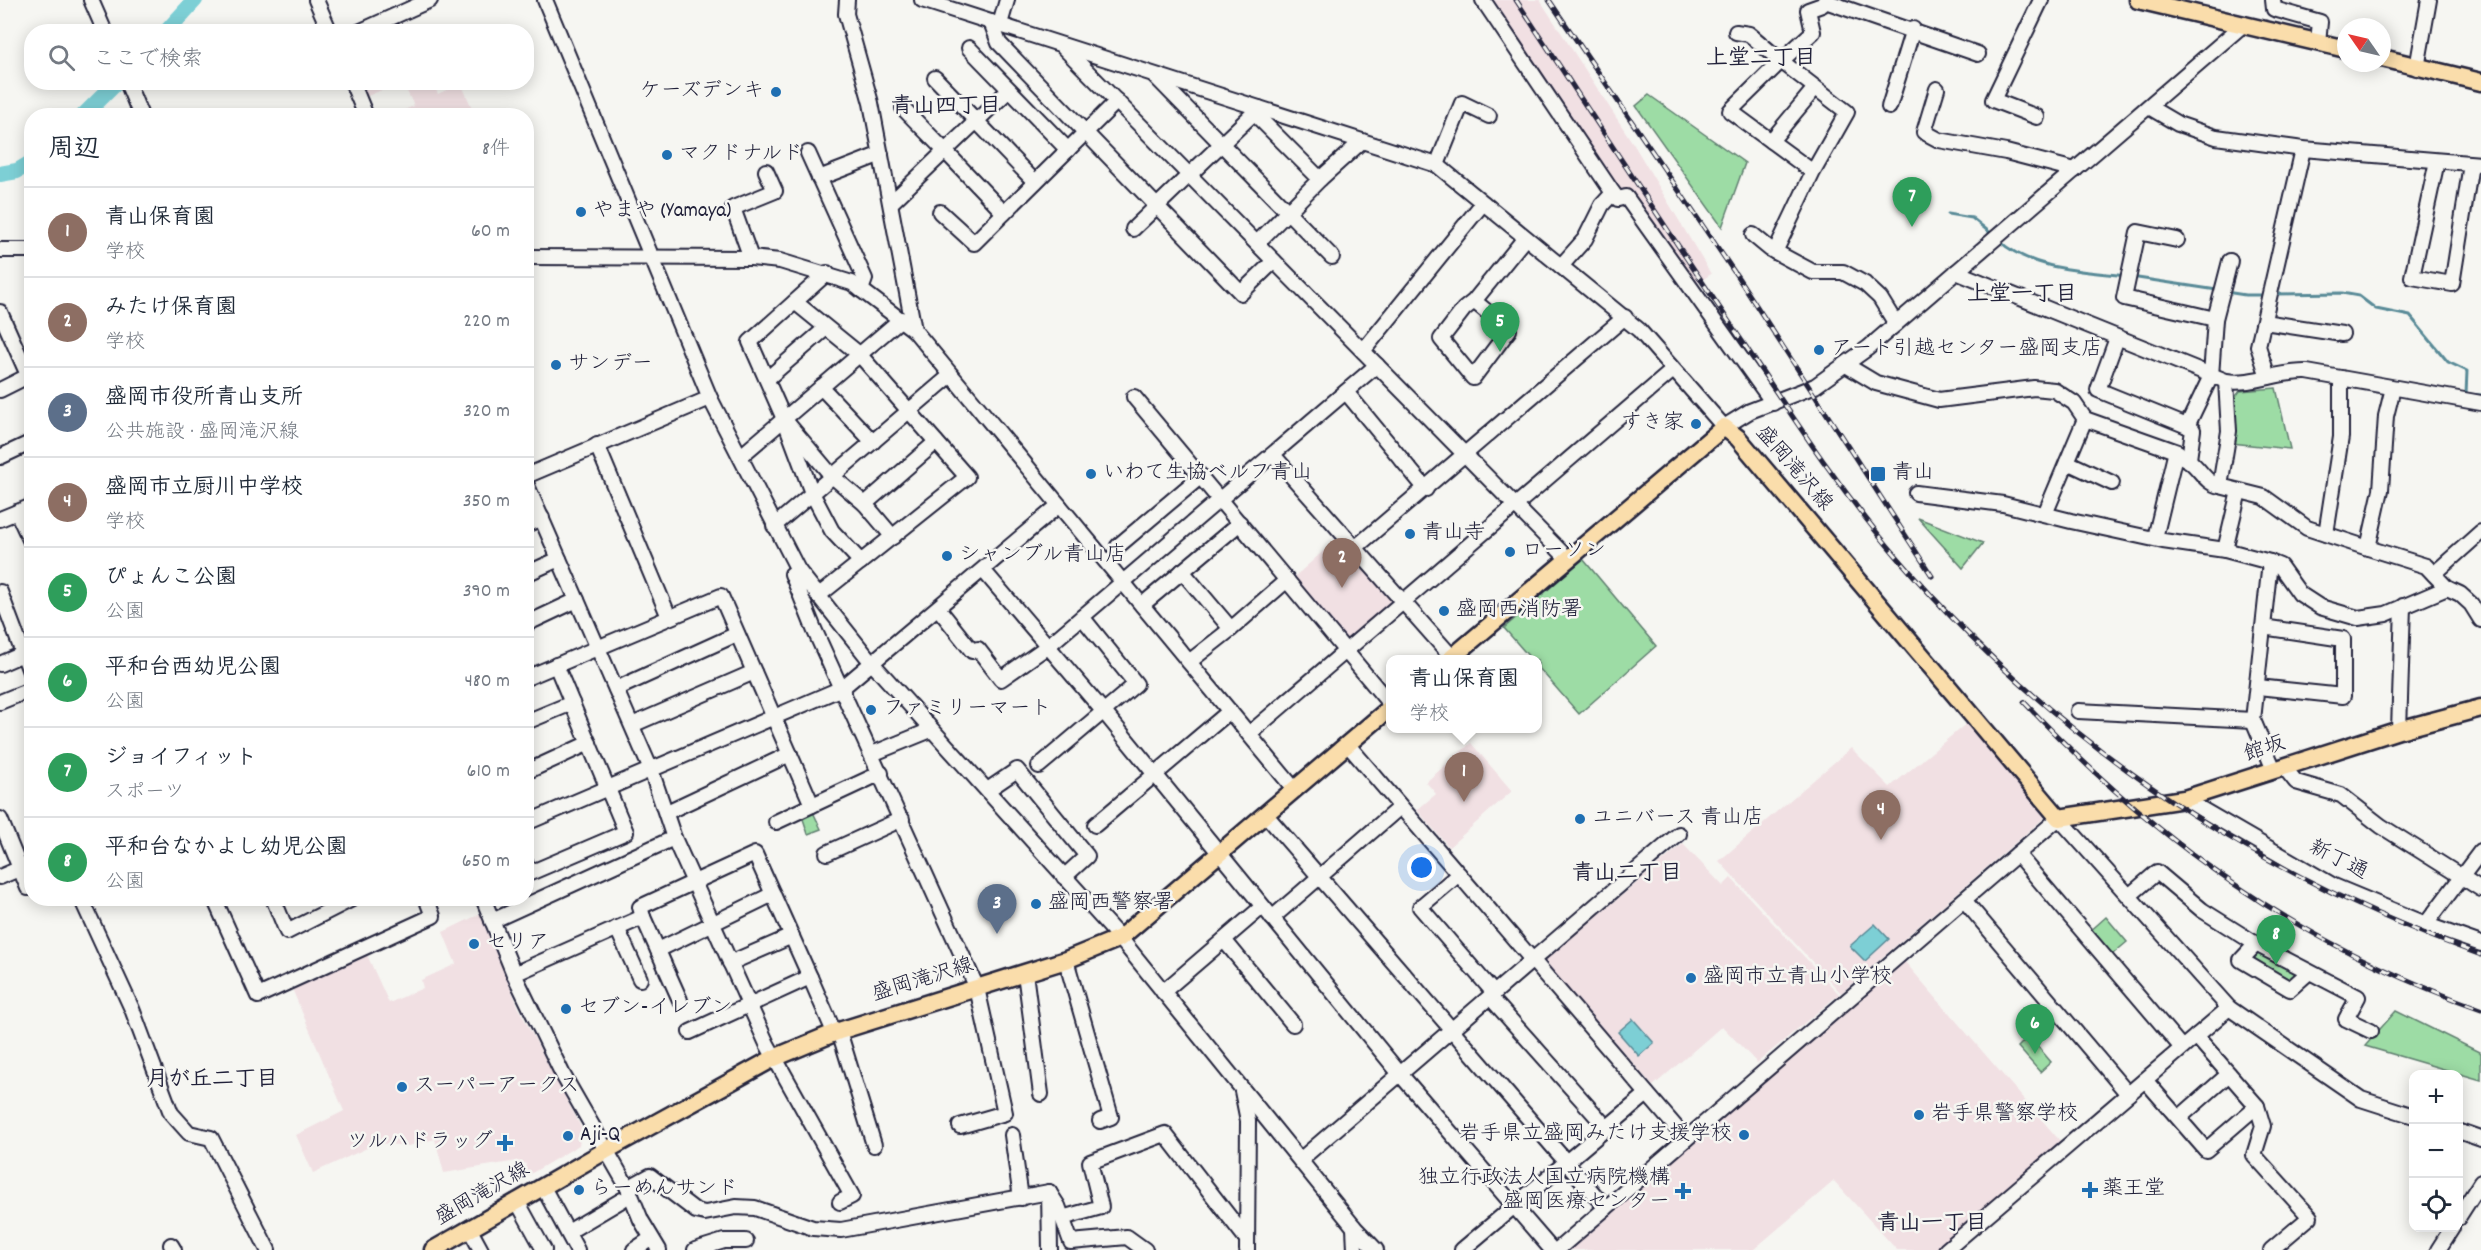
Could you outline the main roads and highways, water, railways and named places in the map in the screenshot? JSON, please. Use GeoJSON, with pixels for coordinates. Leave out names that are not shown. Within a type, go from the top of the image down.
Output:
{"type":"FeatureCollection","features":[{"type":"Feature","properties":{"kind":"main road"},"geometry":{"type":"LineString","coordinates":[[2138,0],[2337,47]]}},
{"type":"Feature","properties":{"kind":"main road"},"geometry":{"type":"LineString","coordinates":[[2391,61],[2481,82]]}},
{"type":"Feature","properties":{"kind":"main road","name":"盛岡滝沢線"},"geometry":{"type":"LineString","coordinates":[[1454,655],[1724,427],[1738,438],[2059,818]]}},
{"type":"Feature","properties":{"kind":"main road","name":"館坂"},"geometry":{"type":"LineString","coordinates":[[2059,818],[2184,799],[2399,730],[2481,708]]}},
{"type":"Feature","properties":{"kind":"main road","name":"盛岡滝沢線"},"geometry":{"type":"LineString","coordinates":[[433,1250],[605,1151],[774,1058],[836,1031],[1066,960],[1120,938],[1348,746],[1386,710]]}},
{"type":"Feature","properties":{"kind":"water"},"geometry":{"type":"Polygon","coordinates":[[[1875,924],[1889,939],[1865,961],[1850,946],[1875,924]]]}},
{"type":"Feature","properties":{"kind":"water"},"geometry":{"type":"Polygon","coordinates":[[[1633,1019],[1654,1043],[1639,1056],[1618,1032],[1633,1019]]]}},
{"type":"Feature","properties":{"kind":"waterway"},"geometry":{"type":"LineString","coordinates":[[173,24],[195,0]]}},
{"type":"Feature","properties":{"kind":"waterway"},"geometry":{"type":"LineString","coordinates":[[91,108],[109,90]]}},
{"type":"Feature","properties":{"kind":"waterway"},"geometry":{"type":"LineString","coordinates":[[0,174],[17,171],[24,167]]}},
{"type":"Feature","properties":{"kind":"waterway"},"geometry":{"type":"LineString","coordinates":[[1948,214],[1972,218],[1993,235]]}},
{"type":"Feature","properties":{"kind":"waterway"},"geometry":{"type":"LineString","coordinates":[[1998,240],[2011,250],[2041,263],[2125,276]]}},
{"type":"Feature","properties":{"kind":"waterway"},"geometry":{"type":"LineString","coordinates":[[2131,277],[2217,290]]}},
{"type":"Feature","properties":{"kind":"waterway"},"geometry":{"type":"LineString","coordinates":[[2226,292],[2264,295]]}},
{"type":"Feature","properties":{"kind":"waterway"},"geometry":{"type":"LineString","coordinates":[[2274,294],[2342,293],[2359,296],[2376,309],[2410,316],[2448,362],[2467,371],[2466,394],[2481,395]]}},
{"type":"Feature","properties":{"kind":"railway"},"geometry":{"type":"LineString","coordinates":[[1516,0],[1818,454],[1878,534],[1960,626],[2025,687],[2092,744],[2164,796],[2238,842],[2316,885],[2397,922],[2481,955]]}},
{"type":"Feature","properties":{"kind":"railway"},"geometry":{"type":"LineString","coordinates":[[1549,0],[1739,279],[1932,576]]}},
{"type":"Feature","properties":{"kind":"railway"},"geometry":{"type":"LineString","coordinates":[[2024,702],[2125,800],[2178,844],[2233,884],[2351,953],[2414,983],[2481,1009]]}},
{"type":"Feature","properties":{"kind":"place","name":"ケーズデンキ"},"geometry":{"type":"Point","coordinates":[776,92]}},
{"type":"Feature","properties":{"kind":"place","name":"マクドナルド"},"geometry":{"type":"Point","coordinates":[667,155]}},
{"type":"Feature","properties":{"kind":"place","name":"やまや (Yamaya)"},"geometry":{"type":"Point","coordinates":[581,212]}},
{"type":"Feature","properties":{"kind":"place","name":"ジョイフィット"},"geometry":{"type":"Point","coordinates":[1912,227]}},
{"type":"Feature","properties":{"kind":"place","name":"アート引越センター盛岡支店"},"geometry":{"type":"Point","coordinates":[1819,350]}},
{"type":"Feature","properties":{"kind":"place","name":"ぴょんこ公園"},"geometry":{"type":"Point","coordinates":[1500,352]}},
{"type":"Feature","properties":{"kind":"place","name":"サンデー"},"geometry":{"type":"Point","coordinates":[556,365]}},
{"type":"Feature","properties":{"kind":"place","name":"すき家"},"geometry":{"type":"Point","coordinates":[1696,424]}},
{"type":"Feature","properties":{"kind":"place","name":"いわて生協ベルフ青山"},"geometry":{"type":"Point","coordinates":[1091,474]}},
{"type":"Feature","properties":{"kind":"place","name":"青山"},"geometry":{"type":"Point","coordinates":[1878,474]}},
{"type":"Feature","properties":{"kind":"place","name":"青山寺"},"geometry":{"type":"Point","coordinates":[1410,534]}},
{"type":"Feature","properties":{"kind":"place","name":"ローソン"},"geometry":{"type":"Point","coordinates":[1510,552]}},
{"type":"Feature","properties":{"kind":"place","name":"シャンブル青山店"},"geometry":{"type":"Point","coordinates":[947,556]}},
{"type":"Feature","properties":{"kind":"place","name":"みたけ保育園"},"geometry":{"type":"Point","coordinates":[1342,588]}},
{"type":"Feature","properties":{"kind":"place","name":"盛岡西消防署"},"geometry":{"type":"Point","coordinates":[1444,611]}},
{"type":"Feature","properties":{"kind":"place","name":"ファミリーマート"},"geometry":{"type":"Point","coordinates":[871,710]}},
{"type":"Feature","properties":{"kind":"place","name":"青山保育園"},"geometry":{"type":"Point","coordinates":[1464,802]}},
{"type":"Feature","properties":{"kind":"place","name":"ユニバース 青山店"},"geometry":{"type":"Point","coordinates":[1580,819]}},
{"type":"Feature","properties":{"kind":"place","name":"盛岡市立厨川中学校"},"geometry":{"type":"Point","coordinates":[1881,840]}},
{"type":"Feature","properties":{"kind":"place","name":"盛岡西警察署"},"geometry":{"type":"Point","coordinates":[1036,904]}},
{"type":"Feature","properties":{"kind":"place","name":"盛岡市役所青山支所"},"geometry":{"type":"Point","coordinates":[997,934]}},
{"type":"Feature","properties":{"kind":"place","name":"セリア"},"geometry":{"type":"Point","coordinates":[474,944]}},
{"type":"Feature","properties":{"kind":"place","name":"平和台なかよし幼児公園"},"geometry":{"type":"Point","coordinates":[2276,965]}},
{"type":"Feature","properties":{"kind":"place","name":"盛岡市立青山小学校"},"geometry":{"type":"Point","coordinates":[1691,978]}},
{"type":"Feature","properties":{"kind":"place","name":"セブン-イレブン"},"geometry":{"type":"Point","coordinates":[566,1009]}},
{"type":"Feature","properties":{"kind":"place","name":"平和台西幼児公園"},"geometry":{"type":"Point","coordinates":[2035,1054]}},
{"type":"Feature","properties":{"kind":"place","name":"スーパーアークス"},"geometry":{"type":"Point","coordinates":[402,1087]}},
{"type":"Feature","properties":{"kind":"place","name":"岩手県警察学校"},"geometry":{"type":"Point","coordinates":[1919,1115]}},
{"type":"Feature","properties":{"kind":"place","name":"岩手県立盛岡みたけ支援学校"},"geometry":{"type":"Point","coordinates":[1744,1135]}},
{"type":"Feature","properties":{"kind":"place","name":"Aji-Q"},"geometry":{"type":"Point","coordinates":[568,1136]}},
{"type":"Feature","properties":{"kind":"place","name":"ツルハドラッグ"},"geometry":{"type":"Point","coordinates":[505,1143]}},
{"type":"Feature","properties":{"kind":"place","name":"らーめんサンド"},"geometry":{"type":"Point","coordinates":[579,1190]}},
{"type":"Feature","properties":{"kind":"place","name":"薬王堂"},"geometry":{"type":"Point","coordinates":[2090,1190]}},
{"type":"Feature","properties":{"kind":"place","name":"独立行政法人国立病院機構 盛岡医療センター"},"geometry":{"type":"Point","coordinates":[1683,1191]}},
{"type":"Feature","properties":{"kind":"district","name":"上堂二丁目"},"geometry":{"type":"Point","coordinates":[1761,59]}},
{"type":"Feature","properties":{"kind":"district","name":"青山四丁目"},"geometry":{"type":"Point","coordinates":[946,107]}},
{"type":"Feature","properties":{"kind":"district","name":"上堂一丁目"},"geometry":{"type":"Point","coordinates":[2022,295]}},
{"type":"Feature","properties":{"kind":"district","name":"青山二丁目"},"geometry":{"type":"Point","coordinates":[1627,874]}},
{"type":"Feature","properties":{"kind":"district","name":"月が丘二丁目"},"geometry":{"type":"Point","coordinates":[212,1080]}},
{"type":"Feature","properties":{"kind":"district","name":"青山一丁目"},"geometry":{"type":"Point","coordinates":[1932,1224]}}]}
